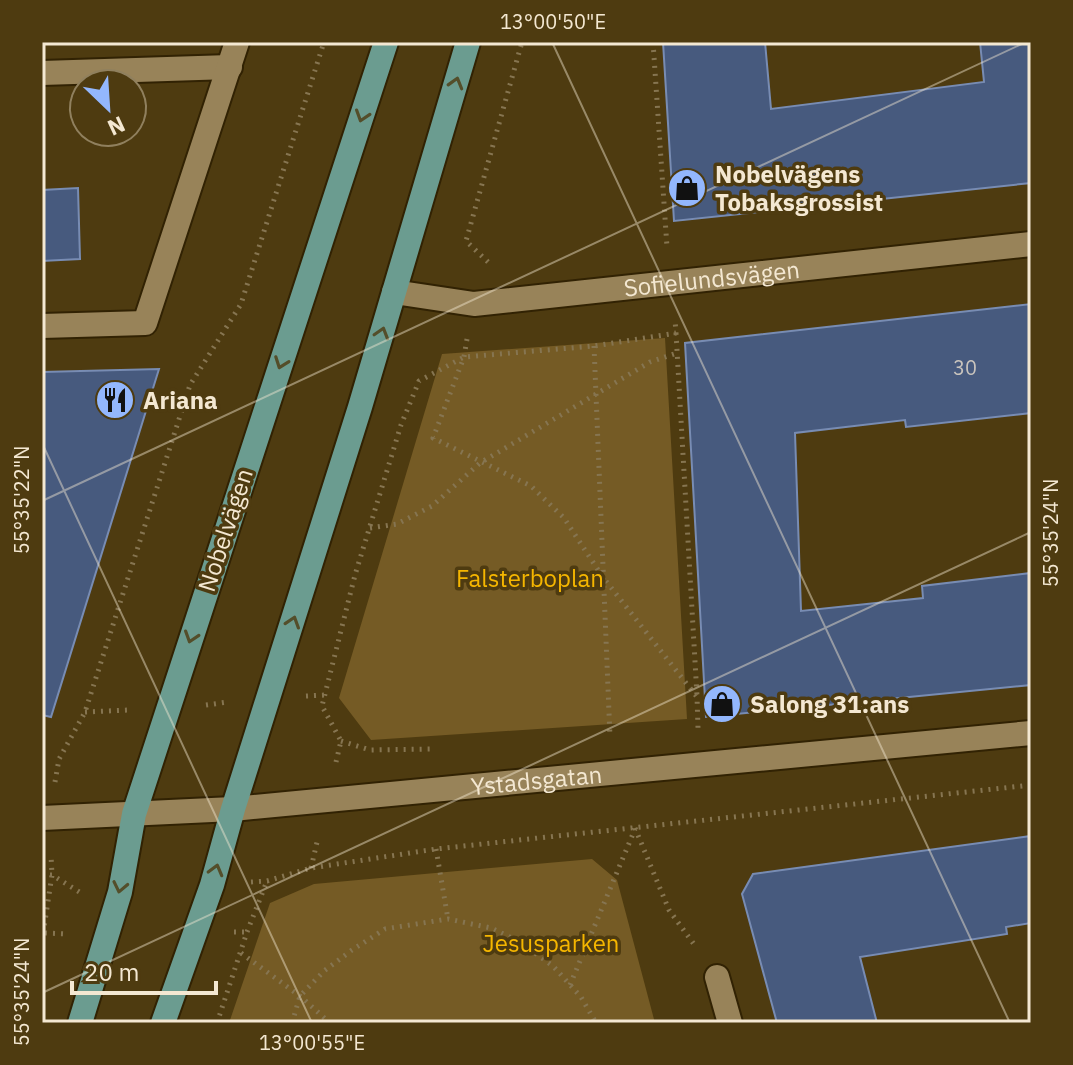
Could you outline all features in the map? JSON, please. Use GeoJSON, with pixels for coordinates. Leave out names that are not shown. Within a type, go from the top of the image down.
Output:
{"type":"FeatureCollection","features":[{"type":"Feature","properties":{"kind":"main road","name":"Nobelvägen"},"geometry":{"type":"LineString","coordinates":[[80,1023],[120,892],[134,814],[386,42]]}},
{"type":"Feature","properties":{"kind":"main road"},"geometry":{"type":"LineString","coordinates":[[163,1023],[212,885],[468,42]]}},
{"type":"Feature","properties":{"kind":"street"},"geometry":{"type":"LineString","coordinates":[[42,326],[145,323],[237,42]]}},
{"type":"Feature","properties":{"kind":"street"},"geometry":{"type":"LineString","coordinates":[[42,73],[230,67]]}},
{"type":"Feature","properties":{"kind":"street","name":"Sofielundsvägen"},"geometry":{"type":"LineString","coordinates":[[394,292],[474,304],[1031,244]]}},
{"type":"Feature","properties":{"kind":"street","name":"Ystadsgatan"},"geometry":{"type":"LineString","coordinates":[[46,818],[233,809],[1031,733]]}},
{"type":"Feature","properties":{"kind":"street"},"geometry":{"type":"LineString","coordinates":[[717,977],[730,1023]]}},
{"type":"Feature","properties":{"kind":"path"},"geometry":{"type":"LineString","coordinates":[[42,941],[52,875],[46,818],[59,759],[85,712],[190,385],[241,304],[324,42]]}},
{"type":"Feature","properties":{"kind":"path"},"geometry":{"type":"LineString","coordinates":[[488,262],[466,241],[522,42]]}},
{"type":"Feature","properties":{"kind":"path"},"geometry":{"type":"LineString","coordinates":[[653,42],[676,333],[697,697]]}},
{"type":"Feature","properties":{"kind":"path"},"geometry":{"type":"LineString","coordinates":[[311,868],[341,741],[322,706],[370,528],[401,425],[419,381],[464,357],[594,346],[676,333]]}},
{"type":"Feature","properties":{"kind":"path"},"geometry":{"type":"LineString","coordinates":[[594,346],[609,724]]}},
{"type":"Feature","properties":{"kind":"path"},"geometry":{"type":"LineString","coordinates":[[370,528],[397,524],[432,506],[480,463],[650,362],[677,353]]}},
{"type":"Feature","properties":{"kind":"path"},"geometry":{"type":"LineString","coordinates":[[464,357],[433,438],[531,486],[564,518],[602,576],[690,688]]}},
{"type":"Feature","properties":{"kind":"path"},"geometry":{"type":"LineString","coordinates":[[217,1023],[267,881],[311,868],[436,849],[1031,785]]}},
{"type":"Feature","properties":{"kind":"path"},"geometry":{"type":"LineString","coordinates":[[635,828],[669,910],[717,977]]}},
{"type":"Feature","properties":{"kind":"path"},"geometry":{"type":"LineString","coordinates":[[570,985],[635,828]]}},
{"type":"Feature","properties":{"kind":"path"},"geometry":{"type":"LineString","coordinates":[[436,849],[448,919]]}},
{"type":"Feature","properties":{"kind":"path"},"geometry":{"type":"LineString","coordinates":[[42,875],[52,875]]}},
{"type":"Feature","properties":{"kind":"path"},"geometry":{"type":"LineString","coordinates":[[292,1023],[300,996],[324,971],[385,929],[448,919],[491,928],[518,941],[553,966],[581,997],[596,1023]]}},
{"type":"Feature","properties":{"kind":"path"},"geometry":{"type":"LineString","coordinates":[[241,953],[300,996],[330,1023]]}},
{"type":"Feature","properties":{"kind":"green space","name":"Falsterboplan"},"geometry":{"type":"Polygon","coordinates":[[[665,338],[687,719],[371,740],[339,698],[442,354],[665,338]]]}},
{"type":"Feature","properties":{"kind":"green space","name":"Jesusparken"},"geometry":{"type":"Polygon","coordinates":[[[592,859],[617,880],[655,1023],[229,1023],[270,903],[314,884],[592,859]]]}},
{"type":"Feature","properties":{"kind":"building"},"geometry":{"type":"Polygon","coordinates":[[[663,42],[765,42],[771,109],[984,82],[980,42],[1031,42],[1031,183],[674,221],[663,42]]]}},
{"type":"Feature","properties":{"kind":"building"},"geometry":{"type":"Polygon","coordinates":[[[78,188],[80,259],[42,261],[42,190],[78,188]]]}},
{"type":"Feature","properties":{"kind":"building"},"geometry":{"type":"Polygon","coordinates":[[[1031,304],[1031,413],[906,427],[905,420],[795,433],[801,611],[923,598],[922,586],[1031,573],[1031,685],[706,717],[685,343],[1031,304]]]}},
{"type":"Feature","properties":{"kind":"building"},"geometry":{"type":"Polygon","coordinates":[[[159,369],[51,717],[42,715],[42,372],[159,369]]]}},
{"type":"Feature","properties":{"kind":"building"},"geometry":{"type":"Polygon","coordinates":[[[1031,836],[1031,923],[1006,927],[1007,934],[860,957],[877,1023],[777,1023],[742,894],[753,874],[1031,836]]]}},
{"type":"Feature","properties":{"kind":"place","name":"Nobelvägens Tobaksgrossist"},"geometry":{"type":"Point","coordinates":[687,188]}},
{"type":"Feature","properties":{"kind":"place","name":"Ariana"},"geometry":{"type":"Point","coordinates":[115,400]}},
{"type":"Feature","properties":{"kind":"place","name":"Salong 31:ans"},"geometry":{"type":"Point","coordinates":[722,704]}}]}
